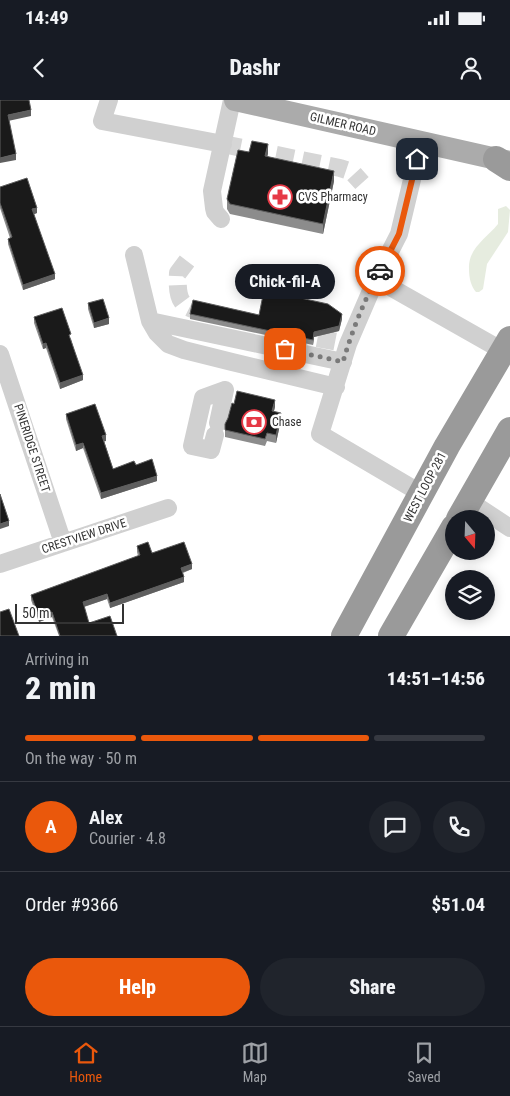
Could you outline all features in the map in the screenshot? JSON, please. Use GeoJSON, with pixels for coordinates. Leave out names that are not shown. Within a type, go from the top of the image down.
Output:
{"type":"FeatureCollection","features":[{"type":"Feature","properties":{"kind":"highway","name":"WEST LOOP 281"},"geometry":{"type":"LineString","coordinates":[[344,636],[506,345]]}},
{"type":"Feature","properties":{"kind":"highway"},"geometry":{"type":"LineString","coordinates":[[464,510],[510,430]]}},
{"type":"Feature","properties":{"kind":"highway"},"geometry":{"type":"LineString","coordinates":[[391,636],[445,543]]}},
{"type":"Feature","properties":{"kind":"main road","name":"GILMER ROAD"},"geometry":{"type":"LineString","coordinates":[[240,101],[507,161]]}},
{"type":"Feature","properties":{"kind":"street"},"geometry":{"type":"LineString","coordinates":[[109,100],[102,121],[223,144]]}},
{"type":"Feature","properties":{"kind":"street"},"geometry":{"type":"LineString","coordinates":[[221,219],[215,212],[212,197],[223,144],[240,101]]}},
{"type":"Feature","properties":{"kind":"street"},"geometry":{"type":"LineString","coordinates":[[421,142],[399,234],[376,279],[348,344],[320,434],[422,494]]}},
{"type":"Feature","properties":{"kind":"street"},"geometry":{"type":"LineString","coordinates":[[134,255],[150,321],[157,333],[168,344],[336,387]]}},
{"type":"Feature","properties":{"kind":"street"},"geometry":{"type":"LineString","coordinates":[[376,279],[506,345]]}},
{"type":"Feature","properties":{"kind":"street"},"geometry":{"type":"LineString","coordinates":[[150,321],[343,362]]}},
{"type":"Feature","properties":{"kind":"street","name":"PINERIDGE STREET"},"geometry":{"type":"LineString","coordinates":[[0,354],[63,543]]}},
{"type":"Feature","properties":{"kind":"street"},"geometry":{"type":"LineString","coordinates":[[225,390],[215,436],[192,446],[203,398],[225,390]]}},
{"type":"Feature","properties":{"kind":"street","name":"CRESTVIEW DRIVE"},"geometry":{"type":"LineString","coordinates":[[0,564],[168,508]]}},
{"type":"Feature","properties":{"kind":"street"},"geometry":{"type":"LineString","coordinates":[[495,522],[510,528]]}},
{"type":"Feature","properties":{"kind":"shaded area"},"geometry":{"type":"Polygon","coordinates":[[[506,206],[510,210],[508,232],[487,264],[483,289],[476,292],[469,276],[471,255],[498,224],[498,209],[506,206]]]}},
{"type":"Feature","properties":{"kind":"building"},"geometry":{"type":"Polygon","coordinates":[[[0,100],[29,100],[31,110],[8,115],[16,154],[0,158],[0,100]]]}},
{"type":"Feature","properties":{"kind":"building","name":"CVS Pharmacy"},"geometry":{"type":"Polygon","coordinates":[[[252,141],[268,144],[265,156],[334,171],[323,224],[230,204],[227,199],[238,150],[249,152],[252,141]]]}},
{"type":"Feature","properties":{"kind":"building"},"geometry":{"type":"Polygon","coordinates":[[[27,178],[37,208],[32,209],[55,274],[23,285],[8,239],[12,237],[0,203],[0,187],[27,178]]]}},
{"type":"Feature","properties":{"kind":"building"},"geometry":{"type":"Polygon","coordinates":[[[264,290],[328,304],[342,314],[339,326],[314,332],[313,340],[190,314],[193,300],[259,315],[264,290]]]}},
{"type":"Feature","properties":{"kind":"building"},"geometry":{"type":"Polygon","coordinates":[[[103,299],[109,318],[94,323],[88,303],[103,299]]]}},
{"type":"Feature","properties":{"kind":"building"},"geometry":{"type":"Polygon","coordinates":[[[62,308],[83,375],[60,383],[46,343],[43,344],[34,317],[62,308]]]}},
{"type":"Feature","properties":{"kind":"building","name":"Chase"},"geometry":{"type":"Polygon","coordinates":[[[237,391],[275,400],[272,411],[281,413],[276,435],[267,433],[265,439],[225,430],[225,424],[232,403],[234,404],[237,391]]]}},
{"type":"Feature","properties":{"kind":"building"},"geometry":{"type":"Polygon","coordinates":[[[95,404],[106,435],[102,436],[113,469],[134,461],[136,465],[152,459],[157,476],[101,493],[83,443],[76,445],[66,414],[95,404]]]}},
{"type":"Feature","properties":{"kind":"building"},"geometry":{"type":"Polygon","coordinates":[[[0,494],[9,521],[0,524],[0,494]]]}},
{"type":"Feature","properties":{"kind":"building"},"geometry":{"type":"Polygon","coordinates":[[[148,542],[152,553],[184,542],[192,564],[181,568],[184,577],[110,603],[107,594],[83,602],[89,623],[110,616],[117,636],[60,636],[52,612],[39,617],[31,595],[140,555],[137,546],[148,542]]]}},
{"type":"Feature","properties":{"kind":"building"},"geometry":{"type":"Polygon","coordinates":[[[9,609],[19,636],[0,636],[0,612],[9,609]]]}},
{"type":"Feature","properties":{"kind":"tunnel"},"geometry":{"type":"LineString","coordinates":[[223,144],[340,168],[352,172],[362,183]]}},
{"type":"Feature","properties":{"kind":"tunnel"},"geometry":{"type":"LineString","coordinates":[[187,261],[178,273],[181,300],[190,308],[215,315]]}},
{"type":"Feature","properties":{"kind":"tunnel"},"geometry":{"type":"LineString","coordinates":[[291,333],[348,344]]}},
{"type":"Feature","properties":{"kind":"way so far"},"geometry":{"type":"LineString","coordinates":[[285,349],[343,362],[348,344],[380,271]]}},
{"type":"Feature","properties":{"kind":"place","name":"CVS Pharmacy"},"geometry":{"type":"Point","coordinates":[280,197]}},
{"type":"Feature","properties":{"kind":"place","name":"Chick-fil-A"},"geometry":{"type":"Point","coordinates":[285,349]}},
{"type":"Feature","properties":{"kind":"place","name":"Chase"},"geometry":{"type":"Point","coordinates":[254,422]}},
{"type":"Feature","properties":{"kind":"route"},"geometry":{"type":"LineString","coordinates":[[380,271],[399,234],[417,159]]}}]}
